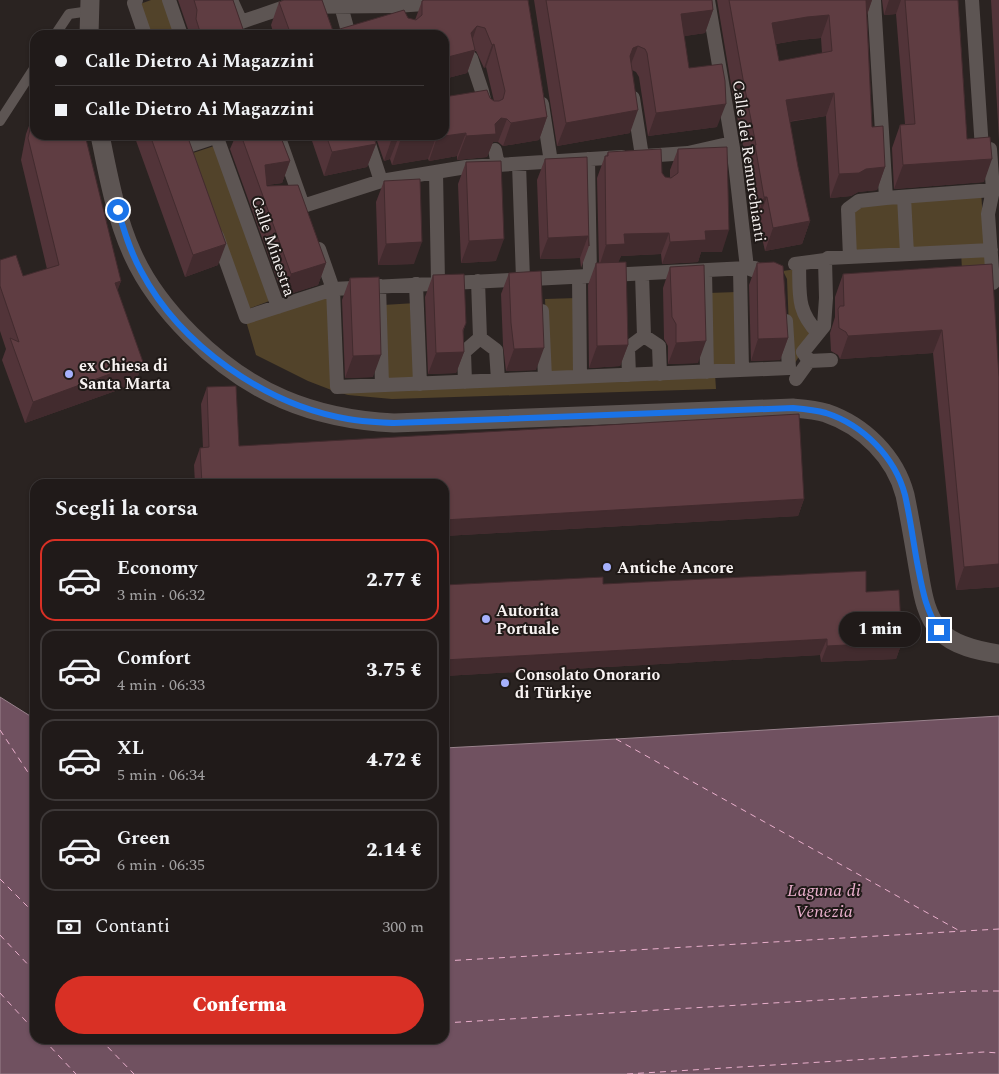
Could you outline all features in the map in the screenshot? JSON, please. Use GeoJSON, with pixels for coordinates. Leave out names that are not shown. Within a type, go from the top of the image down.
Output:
{"type":"FeatureCollection","features":[{"type":"Feature","properties":{"kind":"street"},"geometry":{"type":"LineString","coordinates":[[169,0],[179,30]]}},
{"type":"Feature","properties":{"kind":"street"},"geometry":{"type":"LineString","coordinates":[[230,0],[243,28],[280,4],[341,6],[452,2]]}},
{"type":"Feature","properties":{"kind":"street","name":"Calle dei Remurchianti"},"geometry":{"type":"LineString","coordinates":[[708,0],[732,143],[743,269],[742,370]]}},
{"type":"Feature","properties":{"kind":"street"},"geometry":{"type":"LineString","coordinates":[[874,0],[886,198]]}},
{"type":"Feature","properties":{"kind":"street"},"geometry":{"type":"LineString","coordinates":[[972,0],[982,148],[990,149],[993,190],[988,214],[993,295]]}},
{"type":"Feature","properties":{"kind":"street"},"geometry":{"type":"LineString","coordinates":[[138,1],[144,30]]}},
{"type":"Feature","properties":{"kind":"street"},"geometry":{"type":"LineString","coordinates":[[396,3],[400,20]]}},
{"type":"Feature","properties":{"kind":"street"},"geometry":{"type":"LineString","coordinates":[[89,30],[90,6]]}},
{"type":"Feature","properties":{"kind":"street"},"geometry":{"type":"LineString","coordinates":[[323,6],[328,21]]}},
{"type":"Feature","properties":{"kind":"street"},"geometry":{"type":"LineString","coordinates":[[341,6],[348,30]]}},
{"type":"Feature","properties":{"kind":"street"},"geometry":{"type":"LineString","coordinates":[[471,58],[477,93],[488,116]]}},
{"type":"Feature","properties":{"kind":"street"},"geometry":{"type":"LineString","coordinates":[[632,88],[642,156]]}},
{"type":"Feature","properties":{"kind":"street"},"geometry":{"type":"LineString","coordinates":[[540,95],[551,162]]}},
{"type":"Feature","properties":{"kind":"street"},"geometry":{"type":"LineString","coordinates":[[101,140],[125,237],[141,272],[151,288],[174,318],[204,348],[222,363],[260,388],[281,399],[325,414],[348,419],[394,423],[793,408],[826,413],[863,433],[881,450],[891,464],[904,494],[922,590],[932,619],[939,630],[958,643],[999,654]]}},
{"type":"Feature","properties":{"kind":"street","name":"Calle Minestra"},"geometry":{"type":"LineString","coordinates":[[185,146],[205,140]]}},
{"type":"Feature","properties":{"kind":"street","name":"Calle Minestra"},"geometry":{"type":"LineString","coordinates":[[211,219],[246,317],[278,307],[219,140]]}},
{"type":"Feature","properties":{"kind":"street"},"geometry":{"type":"LineString","coordinates":[[280,140],[305,211],[381,181],[466,167],[642,156],[661,159],[732,143]]}},
{"type":"Feature","properties":{"kind":"street"},"geometry":{"type":"LineString","coordinates":[[368,140],[381,181]]}},
{"type":"Feature","properties":{"kind":"street"},"geometry":{"type":"LineString","coordinates":[[495,150],[498,165]]}},
{"type":"Feature","properties":{"kind":"street"},"geometry":{"type":"LineString","coordinates":[[580,377],[588,159]]}},
{"type":"Feature","properties":{"kind":"street"},"geometry":{"type":"LineString","coordinates":[[519,164],[523,279]]}},
{"type":"Feature","properties":{"kind":"street"},"geometry":{"type":"LineString","coordinates":[[436,172],[438,282]]}},
{"type":"Feature","properties":{"kind":"street"},"geometry":{"type":"LineString","coordinates":[[850,257],[848,209],[859,201],[993,190]]}},
{"type":"Feature","properties":{"kind":"street"},"geometry":{"type":"LineString","coordinates":[[904,197],[907,254]]}},
{"type":"Feature","properties":{"kind":"street"},"geometry":{"type":"LineString","coordinates":[[313,234],[333,289],[337,387],[789,368],[785,310]]}},
{"type":"Feature","properties":{"kind":"street"},"geometry":{"type":"LineString","coordinates":[[818,333],[809,324],[800,307],[797,264],[826,260],[828,258],[991,250]]}},
{"type":"Feature","properties":{"kind":"street"},"geometry":{"type":"LineString","coordinates":[[809,361],[803,352],[824,326],[826,312],[826,260]]}},
{"type":"Feature","properties":{"kind":"street"},"geometry":{"type":"LineString","coordinates":[[278,307],[333,289],[438,282],[705,272],[776,266]]}},
{"type":"Feature","properties":{"kind":"street"},"geometry":{"type":"LineString","coordinates":[[743,269],[782,281]]}},
{"type":"Feature","properties":{"kind":"street"},"geometry":{"type":"LineString","coordinates":[[705,272],[707,372]]}},
{"type":"Feature","properties":{"kind":"street"},"geometry":{"type":"LineString","coordinates":[[642,274],[644,336]]}},
{"type":"Feature","properties":{"kind":"street"},"geometry":{"type":"LineString","coordinates":[[541,278],[545,378]]}},
{"type":"Feature","properties":{"kind":"street"},"geometry":{"type":"LineString","coordinates":[[478,281],[480,338]]}},
{"type":"Feature","properties":{"kind":"street"},"geometry":{"type":"LineString","coordinates":[[416,284],[420,384]]}},
{"type":"Feature","properties":{"kind":"street"},"geometry":{"type":"LineString","coordinates":[[379,286],[382,385]]}},
{"type":"Feature","properties":{"kind":"street"},"geometry":{"type":"LineString","coordinates":[[644,336],[659,346],[660,374]]}},
{"type":"Feature","properties":{"kind":"street"},"geometry":{"type":"LineString","coordinates":[[629,375],[628,348],[644,336]]}},
{"type":"Feature","properties":{"kind":"street"},"geometry":{"type":"LineString","coordinates":[[480,338],[496,350],[498,380]]}},
{"type":"Feature","properties":{"kind":"street"},"geometry":{"type":"LineString","coordinates":[[465,382],[464,352],[480,338]]}},
{"type":"Feature","properties":{"kind":"street"},"geometry":{"type":"LineString","coordinates":[[809,361],[831,360]]}},
{"type":"Feature","properties":{"kind":"street"},"geometry":{"type":"LineString","coordinates":[[796,379],[809,361]]}},
{"type":"Feature","properties":{"kind":"lane"},"geometry":{"type":"LineString","coordinates":[[58,30],[69,14],[90,6]]}},
{"type":"Feature","properties":{"kind":"lane"},"geometry":{"type":"LineString","coordinates":[[0,120],[30,75]]}},
{"type":"Feature","properties":{"kind":"shaded area"},"geometry":{"type":"Polygon","coordinates":[[[151,0],[167,0],[177,30],[149,30],[140,4],[151,0]]]}},
{"type":"Feature","properties":{"kind":"shaded area"},"geometry":{"type":"Polygon","coordinates":[[[217,145],[272,300],[248,309],[193,153],[217,145]]]}},
{"type":"Feature","properties":{"kind":"shaded area"},"geometry":{"type":"Polygon","coordinates":[[[981,191],[999,400],[963,289],[961,251],[850,257],[848,209],[981,191]]]}},
{"type":"Feature","properties":{"kind":"shaded area"},"geometry":{"type":"Polygon","coordinates":[[[796,269],[813,334],[793,366],[791,378],[787,279],[783,271],[796,269]]]}},
{"type":"Feature","properties":{"kind":"shaded area"},"geometry":{"type":"Polygon","coordinates":[[[737,292],[740,368],[711,368],[708,293],[737,292]]]}},
{"type":"Feature","properties":{"kind":"shaded area"},"geometry":{"type":"Polygon","coordinates":[[[321,294],[332,300],[335,387],[715,374],[716,389],[392,399],[348,395],[308,381],[256,355],[246,321],[321,294]]]}},
{"type":"Feature","properties":{"kind":"shaded area"},"geometry":{"type":"Polygon","coordinates":[[[577,298],[579,374],[548,376],[545,299],[577,298]]]}},
{"type":"Feature","properties":{"kind":"shaded area"},"geometry":{"type":"Polygon","coordinates":[[[416,303],[418,380],[386,381],[383,305],[416,303]]]}},
{"type":"Feature","properties":{"kind":"water","name":"Laguna di Venezia"},"geometry":{"type":"Polygon","coordinates":[[[0,697],[30,716],[30,1044],[449,1044],[449,748],[999,716],[999,1074],[0,1074],[0,697]]]}},
{"type":"Feature","properties":{"kind":"building"},"geometry":{"type":"Polygon","coordinates":[[[194,0],[233,0],[243,30],[199,30],[196,19],[197,10],[194,0]]]}},
{"type":"Feature","properties":{"kind":"building"},"geometry":{"type":"Polygon","coordinates":[[[284,0],[322,0],[333,30],[289,30],[279,2],[284,0]]]}},
{"type":"Feature","properties":{"kind":"building"},"geometry":{"type":"Polygon","coordinates":[[[424,0],[528,0],[547,117],[511,123],[507,119],[501,118],[495,124],[496,134],[466,136],[466,133],[449,135],[449,96],[487,90],[490,98],[494,101],[503,99],[505,91],[494,44],[492,45],[485,28],[477,26],[471,33],[475,50],[449,57],[449,30],[336,30],[404,10],[408,18],[416,20],[422,15],[422,1],[424,0]]]}},
{"type":"Feature","properties":{"kind":"building"},"geometry":{"type":"Polygon","coordinates":[[[546,0],[712,0],[713,10],[681,14],[689,68],[722,64],[726,104],[656,113],[647,53],[645,49],[638,46],[633,48],[630,56],[638,110],[566,123],[546,0]]]}},
{"type":"Feature","properties":{"kind":"building"},"geometry":{"type":"Polygon","coordinates":[[[729,0],[866,0],[872,127],[883,126],[885,167],[866,169],[859,173],[839,174],[834,93],[786,100],[810,221],[773,228],[767,197],[764,197],[729,0]],[[829,15],[772,23],[779,61],[832,51],[829,15]]]}},
{"type":"Feature","properties":{"kind":"building"},"geometry":{"type":"Polygon","coordinates":[[[905,0],[958,0],[967,139],[990,137],[992,159],[903,165],[900,125],[915,124],[905,0]]]}},
{"type":"Feature","properties":{"kind":"building"},"geometry":{"type":"Polygon","coordinates":[[[30,129],[30,140],[86,140],[121,281],[115,283],[143,362],[33,402],[10,338],[19,342],[0,286],[0,260],[16,255],[23,276],[59,265],[28,138],[30,129]]]}},
{"type":"Feature","properties":{"kind":"building"},"geometry":{"type":"Polygon","coordinates":[[[152,140],[189,140],[226,244],[193,255],[152,140]]]}},
{"type":"Feature","properties":{"kind":"building"},"geometry":{"type":"Polygon","coordinates":[[[243,140],[282,140],[290,161],[265,165],[267,186],[298,185],[326,263],[291,274],[243,140]]]}},
{"type":"Feature","properties":{"kind":"building"},"geometry":{"type":"Polygon","coordinates":[[[328,140],[375,140],[376,144],[332,152],[328,140]]]}},
{"type":"Feature","properties":{"kind":"building"},"geometry":{"type":"Polygon","coordinates":[[[727,147],[729,230],[705,231],[706,240],[670,242],[669,233],[624,234],[625,244],[606,245],[605,156],[608,156],[608,152],[661,149],[662,173],[665,177],[671,178],[678,173],[678,149],[727,147]]]}},
{"type":"Feature","properties":{"kind":"building"},"geometry":{"type":"Polygon","coordinates":[[[587,157],[589,246],[588,236],[548,238],[545,159],[587,157]]]}},
{"type":"Feature","properties":{"kind":"building"},"geometry":{"type":"Polygon","coordinates":[[[501,161],[504,239],[469,241],[466,162],[501,161]]]}},
{"type":"Feature","properties":{"kind":"building"},"geometry":{"type":"Polygon","coordinates":[[[420,179],[422,242],[386,244],[384,181],[420,179]]]}},
{"type":"Feature","properties":{"kind":"building"},"geometry":{"type":"Polygon","coordinates":[[[626,262],[628,345],[597,346],[596,263],[626,262]]]}},
{"type":"Feature","properties":{"kind":"building"},"geometry":{"type":"Polygon","coordinates":[[[774,262],[783,266],[788,338],[758,339],[757,263],[774,262]]]}},
{"type":"Feature","properties":{"kind":"building"},"geometry":{"type":"Polygon","coordinates":[[[992,264],[999,377],[999,564],[964,567],[942,330],[848,336],[846,332],[839,328],[838,309],[840,306],[844,306],[843,274],[992,264]]]}},
{"type":"Feature","properties":{"kind":"building"},"geometry":{"type":"Polygon","coordinates":[[[704,265],[706,341],[676,343],[676,324],[672,317],[670,267],[704,265]]]}},
{"type":"Feature","properties":{"kind":"building"},"geometry":{"type":"Polygon","coordinates":[[[541,271],[544,348],[514,349],[509,273],[541,271]]]}},
{"type":"Feature","properties":{"kind":"building"},"geometry":{"type":"Polygon","coordinates":[[[464,274],[466,323],[463,330],[464,352],[436,353],[433,275],[464,274]]]}},
{"type":"Feature","properties":{"kind":"building"},"geometry":{"type":"Polygon","coordinates":[[[379,277],[381,355],[353,356],[350,278],[379,277]]]}},
{"type":"Feature","properties":{"kind":"building"},"geometry":{"type":"Polygon","coordinates":[[[236,386],[239,446],[799,414],[804,499],[449,520],[449,479],[202,479],[200,448],[209,447],[207,387],[236,386]]]}},
{"type":"Feature","properties":{"kind":"building"},"geometry":{"type":"Polygon","coordinates":[[[866,571],[866,592],[899,590],[902,642],[827,646],[827,639],[449,660],[449,585],[603,577],[603,584],[866,571]]]}},
{"type":"Feature","properties":{"kind":"ferry route"},"geometry":{"type":"LineString","coordinates":[[0,730],[30,775]]}},
{"type":"Feature","properties":{"kind":"ferry route"},"geometry":{"type":"LineString","coordinates":[[616,739],[958,930]]}},
{"type":"Feature","properties":{"kind":"ferry route"},"geometry":{"type":"LineString","coordinates":[[0,879],[30,909]]}},
{"type":"Feature","properties":{"kind":"ferry route"},"geometry":{"type":"LineString","coordinates":[[449,961],[999,929]]}},
{"type":"Feature","properties":{"kind":"ferry route"},"geometry":{"type":"LineString","coordinates":[[0,935],[30,967]]}},
{"type":"Feature","properties":{"kind":"ferry route"},"geometry":{"type":"LineString","coordinates":[[449,1023],[971,991],[999,991]]}},
{"type":"Feature","properties":{"kind":"ferry route"},"geometry":{"type":"LineString","coordinates":[[0,993],[30,1026]]}},
{"type":"Feature","properties":{"kind":"ferry route"},"geometry":{"type":"LineString","coordinates":[[48,1044],[76,1074]]}},
{"type":"Feature","properties":{"kind":"ferry route"},"geometry":{"type":"LineString","coordinates":[[105,1044],[134,1074]]}},
{"type":"Feature","properties":{"kind":"ferry route"},"geometry":{"type":"LineString","coordinates":[[627,1074],[984,1052],[999,1053]]}},
{"type":"Feature","properties":{"kind":"place","name":"ex Chiesa di Santa Marta"},"geometry":{"type":"Point","coordinates":[69,374]}},
{"type":"Feature","properties":{"kind":"place","name":"Antiche Ancore"},"geometry":{"type":"Point","coordinates":[607,567]}},
{"type":"Feature","properties":{"kind":"place","name":"Autorita Portuale"},"geometry":{"type":"Point","coordinates":[486,619]}},
{"type":"Feature","properties":{"kind":"place","name":"Consolato Onorario di Türkiye"},"geometry":{"type":"Point","coordinates":[505,683]}},
{"type":"Feature","properties":{"kind":"route"},"geometry":{"type":"LineString","coordinates":[[118,210],[125,237],[141,272],[174,318],[204,348],[240,376],[260,388],[281,399],[325,414],[348,419],[394,423],[793,408],[826,413],[842,420],[870,438],[881,450],[899,478],[904,494],[922,590],[932,619],[939,630]]}}]}
